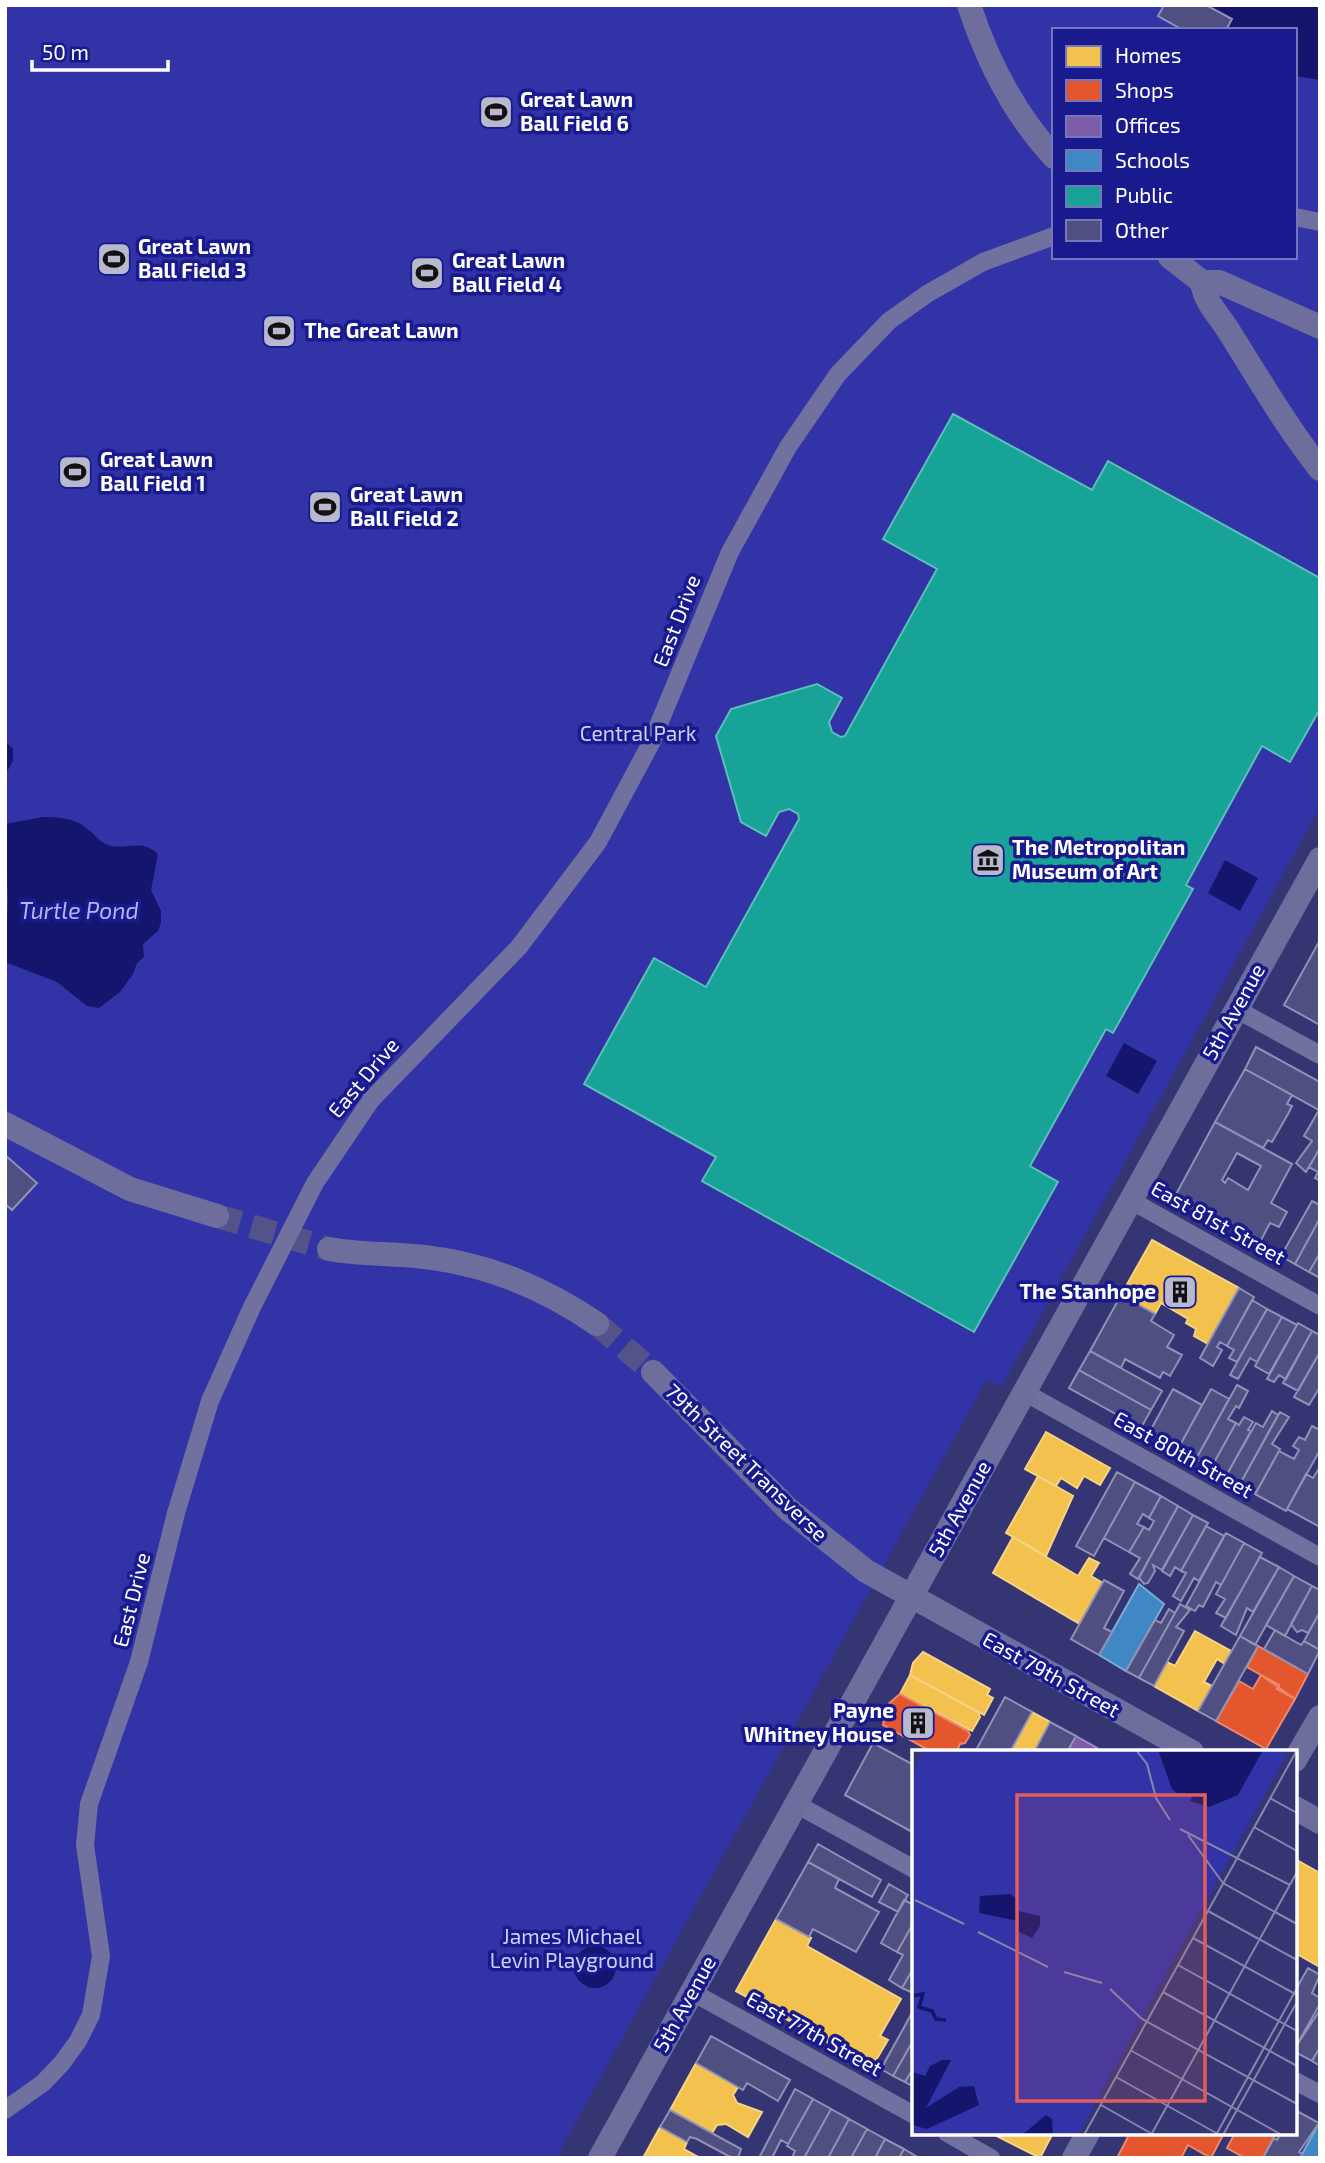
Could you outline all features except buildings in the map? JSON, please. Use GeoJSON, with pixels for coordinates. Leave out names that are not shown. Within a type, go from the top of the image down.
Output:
{"type":"FeatureCollection","features":[{"type":"Feature","properties":{"kind":"main road"},"geometry":{"type":"LineString","coordinates":[[969,5],[985,48],[1009,95],[1052,155]]}},
{"type":"Feature","properties":{"kind":"main road"},"geometry":{"type":"LineString","coordinates":[[1173,259],[1202,282],[1219,282],[1320,327]]}},
{"type":"Feature","properties":{"kind":"main road"},"geometry":{"type":"LineString","coordinates":[[1202,282],[1205,298],[1270,399],[1320,469]]}},
{"type":"Feature","properties":{"kind":"main road","name":"5th Avenue"},"geometry":{"type":"LineString","coordinates":[[600,2158],[1320,859]]}},
{"type":"Feature","properties":{"kind":"main road"},"geometry":{"type":"LineString","coordinates":[[5,1124],[130,1189],[216,1216]]}},
{"type":"Feature","properties":{"kind":"main road"},"geometry":{"type":"LineString","coordinates":[[329,1249],[428,1257],[478,1268],[544,1292],[597,1324]]}},
{"type":"Feature","properties":{"kind":"main road","name":"79th Street Transverse"},"geometry":{"type":"LineString","coordinates":[[653,1372],[810,1528],[866,1571],[911,1598]]}},
{"type":"Feature","properties":{"kind":"main road","name":"East 79th Street"},"geometry":{"type":"LineString","coordinates":[[911,1598],[1188,1750]]}},
{"type":"Feature","properties":{"kind":"main road"},"geometry":{"type":"LineString","coordinates":[[1297,1757],[1320,1717]]}},
{"type":"Feature","properties":{"kind":"main road"},"geometry":{"type":"LineString","coordinates":[[1297,1809],[1320,1822]]}},
{"type":"Feature","properties":{"kind":"main road"},"geometry":{"type":"LineString","coordinates":[[1074,2158],[1087,2135]]}},
{"type":"Feature","properties":{"kind":"street"},"geometry":{"type":"LineString","coordinates":[[1297,217],[1320,222]]}},
{"type":"Feature","properties":{"kind":"street","name":"East Drive"},"geometry":{"type":"LineString","coordinates":[[5,2110],[43,2083],[62,2063],[78,2041],[91,2015],[100,1956],[85,1845],[89,1804],[139,1662],[176,1513],[210,1401],[247,1318],[315,1184],[371,1100],[519,947],[590,853],[645,756],[730,552],[788,447],[838,374],[889,321],[927,294],[983,262],[1052,237]]}},
{"type":"Feature","properties":{"kind":"street"},"geometry":{"type":"LineString","coordinates":[[1236,1009],[1320,1055]]}},
{"type":"Feature","properties":{"kind":"street","name":"East 81st Street"},"geometry":{"type":"LineString","coordinates":[[1130,1200],[1320,1306]]}},
{"type":"Feature","properties":{"kind":"street","name":"East 80th Street"},"geometry":{"type":"LineString","coordinates":[[1024,1392],[1320,1557]]}},
{"type":"Feature","properties":{"kind":"street"},"geometry":{"type":"LineString","coordinates":[[796,1804],[912,1868]]}},
{"type":"Feature","properties":{"kind":"street","name":"East 77th Street"},"geometry":{"type":"LineString","coordinates":[[692,1992],[912,2114]]}},
{"type":"Feature","properties":{"kind":"street"},"geometry":{"type":"LineString","coordinates":[[1297,2082],[1320,2094]]}},
{"type":"Feature","properties":{"kind":"street"},"geometry":{"type":"LineString","coordinates":[[951,2135],[991,2158]]}},
{"type":"Feature","properties":{"kind":"green space","name":"Central Park"},"geometry":{"type":"Polygon","coordinates":[[[5,5],[1320,5],[1320,807],[1002,1386],[986,1380],[556,2158],[5,2158],[5,5]]]}},
{"type":"Feature","properties":{"kind":"water"},"geometry":{"type":"Polygon","coordinates":[[[1206,5],[1320,5],[1320,80],[1297,76],[1297,28],[1224,28],[1206,5]]]}},
{"type":"Feature","properties":{"kind":"water"},"geometry":{"type":"Polygon","coordinates":[[[5,741],[13,749],[13,761],[5,775],[5,741]]]}},
{"type":"Feature","properties":{"kind":"water","name":"Turtle Pond"},"geometry":{"type":"Polygon","coordinates":[[[43,817],[76,822],[111,846],[141,846],[158,854],[151,890],[161,911],[158,931],[143,944],[144,957],[137,963],[133,974],[120,992],[99,1008],[87,1006],[57,982],[5,962],[8,900],[5,824],[43,817]]]}},
{"type":"Feature","properties":{"kind":"water"},"geometry":{"type":"Polygon","coordinates":[[[1225,860],[1258,878],[1240,911],[1208,893],[1225,860]]]}},
{"type":"Feature","properties":{"kind":"water"},"geometry":{"type":"Polygon","coordinates":[[[1124,1043],[1157,1061],[1138,1094],[1106,1076],[1124,1043]]]}},
{"type":"Feature","properties":{"kind":"water"},"geometry":{"type":"Polygon","coordinates":[[[595,1946],[610,1952],[616,1967],[610,1982],[595,1988],[580,1982],[574,1967],[580,1952],[595,1946]]]}},
{"type":"Feature","properties":{"kind":"tunnel"},"geometry":{"type":"LineString","coordinates":[[217,1216],[329,1249]]}},
{"type":"Feature","properties":{"kind":"tunnel"},"geometry":{"type":"LineString","coordinates":[[597,1324],[653,1372]]}},
{"type":"Feature","properties":{"kind":"place","name":"Great Lawn Ball Field 6"},"geometry":{"type":"Point","coordinates":[496,112]}},
{"type":"Feature","properties":{"kind":"place","name":"Great Lawn Ball Field 3"},"geometry":{"type":"Point","coordinates":[114,259]}},
{"type":"Feature","properties":{"kind":"place","name":"Great Lawn Ball Field 4"},"geometry":{"type":"Point","coordinates":[427,273]}},
{"type":"Feature","properties":{"kind":"place","name":"The Great Lawn"},"geometry":{"type":"Point","coordinates":[279,331]}},
{"type":"Feature","properties":{"kind":"place","name":"Great Lawn Ball Field 1"},"geometry":{"type":"Point","coordinates":[75,472]}},
{"type":"Feature","properties":{"kind":"place","name":"Great Lawn Ball Field 2"},"geometry":{"type":"Point","coordinates":[325,507]}},
{"type":"Feature","properties":{"kind":"place","name":"The Metropolitan Museum of Art"},"geometry":{"type":"Point","coordinates":[988,860]}},
{"type":"Feature","properties":{"kind":"place","name":"The Stanhope"},"geometry":{"type":"Point","coordinates":[1180,1292]}},
{"type":"Feature","properties":{"kind":"place","name":"Payne Whitney House"},"geometry":{"type":"Point","coordinates":[918,1723]}},
{"type":"Feature","properties":{"kind":"park label","name":"James Michael Levin Playground"},"geometry":{"type":"Point","coordinates":[572,1949]}}]}
